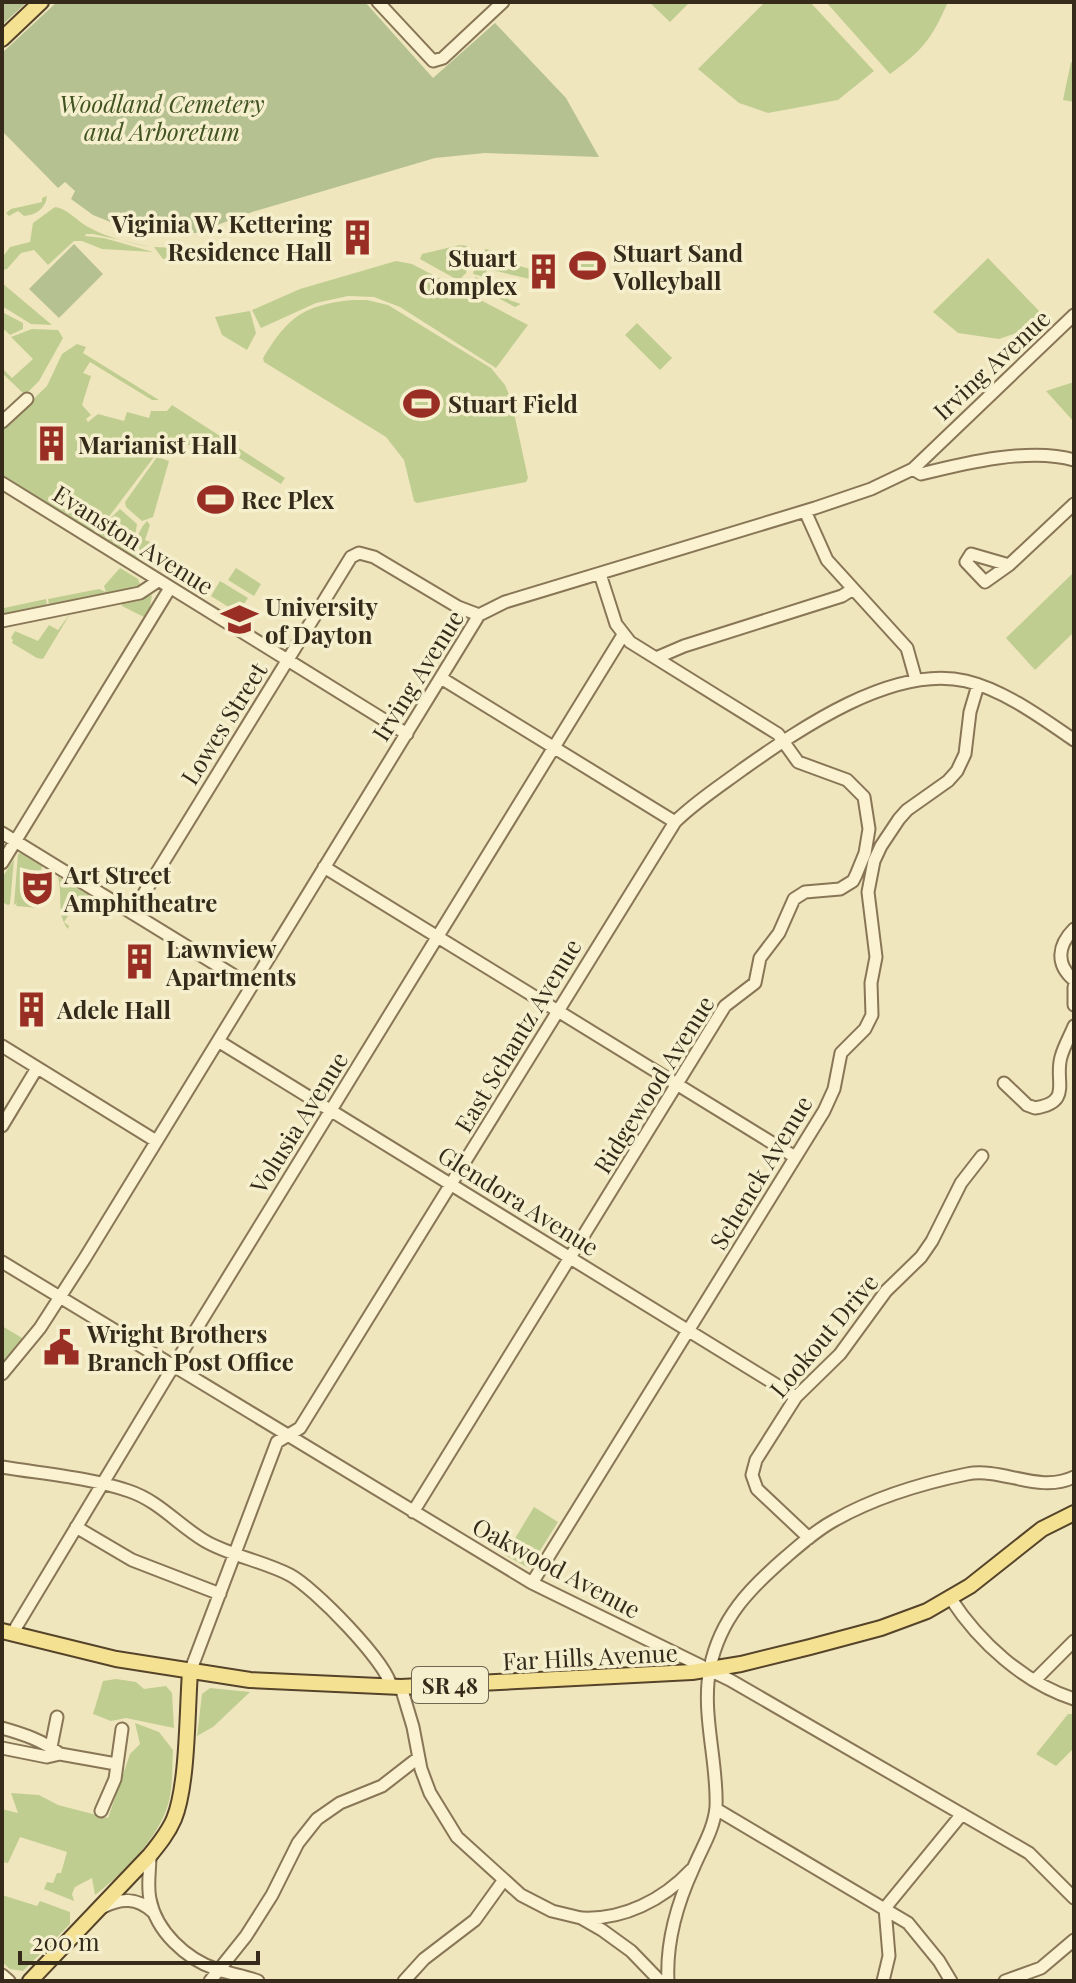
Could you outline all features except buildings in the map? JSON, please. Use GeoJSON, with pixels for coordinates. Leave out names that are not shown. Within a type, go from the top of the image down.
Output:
{"type":"FeatureCollection","features":[{"type":"Feature","properties":{"kind":"main road"},"geometry":{"type":"LineString","coordinates":[[2,39],[41,2]]}},
{"type":"Feature","properties":{"kind":"main road","name":"Far Hills Avenue"},"geometry":{"type":"LineString","coordinates":[[5,1635],[190,1672],[250,1680],[396,1687],[661,1675],[772,1657],[882,1628],[927,1611],[951,1599],[1042,1529],[1074,1513]]}},
{"type":"Feature","properties":{"kind":"main road"},"geometry":{"type":"LineString","coordinates":[[30,1981],[150,1855],[166,1833],[178,1808],[190,1672]]}},
{"type":"Feature","properties":{"kind":"street"},"geometry":{"type":"LineString","coordinates":[[378,2],[433,61],[443,58],[496,4]]}},
{"type":"Feature","properties":{"kind":"street","name":"Irving Avenue"},"geometry":{"type":"LineString","coordinates":[[2,1374],[31,1340],[59,1297],[479,615],[505,602],[871,489],[913,469],[1074,315]]}},
{"type":"Feature","properties":{"kind":"street"},"geometry":{"type":"LineString","coordinates":[[2,422],[27,399]]}},
{"type":"Feature","properties":{"kind":"street"},"geometry":{"type":"LineString","coordinates":[[947,435],[943,450],[946,461],[952,467]]}},
{"type":"Feature","properties":{"kind":"street"},"geometry":{"type":"LineString","coordinates":[[913,469],[921,474],[1043,455],[1074,460]]}},
{"type":"Feature","properties":{"kind":"street","name":"Evanston Avenue"},"geometry":{"type":"LineString","coordinates":[[2,483],[407,734]]}},
{"type":"Feature","properties":{"kind":"street"},"geometry":{"type":"LineString","coordinates":[[1009,565],[1074,504]]}},
{"type":"Feature","properties":{"kind":"street"},"geometry":{"type":"LineString","coordinates":[[805,511],[824,556],[907,648],[916,680]]}},
{"type":"Feature","properties":{"kind":"street","name":"Lowes Street"},"geometry":{"type":"LineString","coordinates":[[132,913],[351,557],[359,553],[388,563],[458,607],[479,615]]}},
{"type":"Feature","properties":{"kind":"street"},"geometry":{"type":"LineString","coordinates":[[600,574],[616,624],[623,635],[778,734],[798,762],[847,780],[864,797],[869,817],[867,844],[853,881]]}},
{"type":"Feature","properties":{"kind":"street"},"geometry":{"type":"LineString","coordinates":[[2,621],[140,593],[158,581]]}},
{"type":"Feature","properties":{"kind":"street"},"geometry":{"type":"LineString","coordinates":[[2,863],[170,588]]}},
{"type":"Feature","properties":{"kind":"street"},"geometry":{"type":"LineString","coordinates":[[656,658],[684,646],[831,600],[853,589]]}},
{"type":"Feature","properties":{"kind":"street","name":"Volusia Avenue"},"geometry":{"type":"LineString","coordinates":[[5,1635],[103,1484],[623,635]]}},
{"type":"Feature","properties":{"kind":"street"},"geometry":{"type":"LineString","coordinates":[[441,678],[675,822]]}},
{"type":"Feature","properties":{"kind":"street","name":"East Schantz Avenue"},"geometry":{"type":"LineString","coordinates":[[190,1672],[277,1442],[300,1428],[675,822],[726,782],[830,712],[916,680],[947,679],[978,685],[998,693],[1074,740]]}},
{"type":"Feature","properties":{"kind":"street","name":"Schenck Avenue"},"geometry":{"type":"LineString","coordinates":[[532,1583],[830,1099],[841,1053],[865,1029],[872,1015],[871,983],[876,957],[869,909],[870,876],[881,846],[899,819],[948,781],[962,763],[970,712],[978,685]]}},
{"type":"Feature","properties":{"kind":"street"},"geometry":{"type":"LineString","coordinates":[[2,833],[251,986]]}},
{"type":"Feature","properties":{"kind":"street"},"geometry":{"type":"LineString","coordinates":[[324,867],[795,1157]]}},
{"type":"Feature","properties":{"kind":"street","name":"Ridgewood Avenue"},"geometry":{"type":"LineString","coordinates":[[413,1512],[725,1006],[755,983],[760,958],[779,933],[794,899],[805,892],[840,889],[870,876]]}},
{"type":"Feature","properties":{"kind":"street"},"geometry":{"type":"LineString","coordinates":[[1074,929],[1063,942],[1060,956],[1066,972],[1074,980]]}},
{"type":"Feature","properties":{"kind":"street"},"geometry":{"type":"LineString","coordinates":[[1074,987],[1074,1005]]}},
{"type":"Feature","properties":{"kind":"street"},"geometry":{"type":"LineString","coordinates":[[1004,1083],[1030,1107],[1040,1108],[1057,1098],[1061,1090],[1061,1056],[1074,1026]]}},
{"type":"Feature","properties":{"kind":"street","name":"Glendora Avenue"},"geometry":{"type":"LineString","coordinates":[[218,1041],[796,1397]]}},
{"type":"Feature","properties":{"kind":"street"},"geometry":{"type":"LineString","coordinates":[[2,1046],[156,1141]]}},
{"type":"Feature","properties":{"kind":"street"},"geometry":{"type":"LineString","coordinates":[[2,1126],[37,1068]]}},
{"type":"Feature","properties":{"kind":"street","name":"Lookout Drive"},"geometry":{"type":"LineString","coordinates":[[809,1538],[762,1495],[752,1475],[756,1460],[796,1397],[840,1354],[886,1291],[921,1257],[961,1183],[982,1156]]}},
{"type":"Feature","properties":{"kind":"street","name":"Oakwood Avenue"},"geometry":{"type":"LineString","coordinates":[[2,1262],[532,1583],[710,1669],[1029,1853],[1074,1898]]}},
{"type":"Feature","properties":{"kind":"street"},"geometry":{"type":"LineString","coordinates":[[2,1467],[103,1484],[144,1497],[202,1539],[278,1570],[307,1586],[384,1667],[396,1687],[413,1727],[418,1758],[430,1793],[446,1823],[503,1881],[535,1903],[581,1918],[594,1919],[631,1911],[665,1892],[694,1866]]}},
{"type":"Feature","properties":{"kind":"street"},"geometry":{"type":"LineString","coordinates":[[668,1981],[671,1933],[694,1866],[710,1833],[716,1809],[709,1706],[710,1669],[719,1637],[732,1611],[755,1584],[809,1538],[855,1510],[963,1475],[978,1473],[1050,1483],[1074,1477]]}},
{"type":"Feature","properties":{"kind":"street"},"geometry":{"type":"LineString","coordinates":[[76,1527],[132,1560],[220,1594]]}},
{"type":"Feature","properties":{"kind":"street"},"geometry":{"type":"LineString","coordinates":[[951,1599],[976,1634],[1048,1689],[1074,1699]]}},
{"type":"Feature","properties":{"kind":"street"},"geometry":{"type":"LineString","coordinates":[[1035,1680],[1074,1641]]}},
{"type":"Feature","properties":{"kind":"street"},"geometry":{"type":"LineString","coordinates":[[56,1750],[57,1717]]}},
{"type":"Feature","properties":{"kind":"street"},"geometry":{"type":"LineString","coordinates":[[2,1728],[25,1734],[56,1750],[116,1764]]}},
{"type":"Feature","properties":{"kind":"street"},"geometry":{"type":"LineString","coordinates":[[101,1811],[111,1795],[122,1729]]}},
{"type":"Feature","properties":{"kind":"street"},"geometry":{"type":"LineString","coordinates":[[2,1748],[47,1757],[56,1750]]}},
{"type":"Feature","properties":{"kind":"street"},"geometry":{"type":"LineString","coordinates":[[210,1981],[260,1914],[298,1843],[317,1819],[340,1803],[382,1786],[418,1758]]}},
{"type":"Feature","properties":{"kind":"street"},"geometry":{"type":"LineString","coordinates":[[716,1809],[885,1908],[915,1931],[951,1981]]}},
{"type":"Feature","properties":{"kind":"street"},"geometry":{"type":"LineString","coordinates":[[883,1981],[889,1956],[885,1908],[962,1814]]}},
{"type":"Feature","properties":{"kind":"street"},"geometry":{"type":"LineString","coordinates":[[150,1855],[149,1892],[155,1915]]}},
{"type":"Feature","properties":{"kind":"street"},"geometry":{"type":"LineString","coordinates":[[404,1981],[424,1959],[475,1920],[503,1881]]}},
{"type":"Feature","properties":{"kind":"street"},"geometry":{"type":"LineString","coordinates":[[95,1913],[107,1905],[126,1900],[143,1904],[180,1948],[203,1964],[258,1981]]}},
{"type":"Feature","properties":{"kind":"street"},"geometry":{"type":"LineString","coordinates":[[581,1918],[631,1951],[660,1981]]}},
{"type":"Feature","properties":{"kind":"street"},"geometry":{"type":"LineString","coordinates":[[1005,1981],[1041,1968],[1074,1940]]}},
{"type":"Feature","properties":{"kind":"street"},"geometry":{"type":"LineString","coordinates":[[2,1975],[9,1981]]}},
{"type":"Feature","properties":{"kind":"green space"},"geometry":{"type":"Polygon","coordinates":[[[2,2],[27,2],[2,25],[2,2]]]}},
{"type":"Feature","properties":{"kind":"green space","name":"Woodland Cemetery and Arboretum"},"geometry":{"type":"Polygon","coordinates":[[[57,2],[365,2],[433,78],[495,23],[566,98],[599,157],[485,153],[435,158],[252,212],[196,233],[155,233],[123,227],[93,215],[71,199],[75,191],[65,182],[58,188],[2,131],[2,53],[57,2]]]}},
{"type":"Feature","properties":{"kind":"green space"},"geometry":{"type":"Polygon","coordinates":[[[649,2],[690,2],[670,22],[649,2]]]}},
{"type":"Feature","properties":{"kind":"green space"},"geometry":{"type":"Polygon","coordinates":[[[765,2],[810,2],[874,71],[838,100],[768,113],[739,103],[698,69],[765,2]]]}},
{"type":"Feature","properties":{"kind":"green space"},"geometry":{"type":"Polygon","coordinates":[[[826,2],[948,2],[925,43],[890,74],[826,2]]]}},
{"type":"Feature","properties":{"kind":"green space"},"geometry":{"type":"Polygon","coordinates":[[[1071,62],[1074,63],[1074,102],[1063,100],[1071,62]]]}},
{"type":"Feature","properties":{"kind":"green space"},"geometry":{"type":"Polygon","coordinates":[[[47,196],[40,210],[33,214],[24,216],[18,211],[9,216],[6,213],[42,202],[42,198],[47,196]]]}},
{"type":"Feature","properties":{"kind":"green space"},"geometry":{"type":"Polygon","coordinates":[[[55,207],[96,231],[122,240],[93,234],[85,236],[104,238],[153,252],[102,249],[74,241],[48,265],[34,250],[21,253],[7,269],[2,270],[2,258],[10,247],[30,242],[33,223],[55,207]]]}},
{"type":"Feature","properties":{"kind":"green space"},"geometry":{"type":"Polygon","coordinates":[[[74,244],[103,274],[59,318],[29,289],[74,244]]]}},
{"type":"Feature","properties":{"kind":"green space"},"geometry":{"type":"Polygon","coordinates":[[[467,246],[471,252],[466,273],[461,278],[454,278],[420,259],[422,254],[467,246]]]}},
{"type":"Feature","properties":{"kind":"green space"},"geometry":{"type":"Polygon","coordinates":[[[154,247],[176,248],[198,256],[163,259],[154,247]]]}},
{"type":"Feature","properties":{"kind":"green space"},"geometry":{"type":"Polygon","coordinates":[[[486,249],[493,251],[495,259],[530,269],[530,279],[487,269],[485,277],[473,274],[479,254],[486,249]]]}},
{"type":"Feature","properties":{"kind":"green space","name":"Stuart Sand Volleyball"},"geometry":{"type":"Polygon","coordinates":[[[588,250],[604,274],[587,284],[571,259],[588,250]]]}},
{"type":"Feature","properties":{"kind":"green space"},"geometry":{"type":"Polygon","coordinates":[[[988,258],[1043,315],[1022,331],[999,339],[958,333],[933,312],[988,258]]]}},
{"type":"Feature","properties":{"kind":"green space"},"geometry":{"type":"Polygon","coordinates":[[[396,261],[412,264],[528,325],[496,368],[400,307],[374,297],[348,296],[316,303],[261,328],[252,310],[300,289],[396,261]]]}},
{"type":"Feature","properties":{"kind":"green space"},"geometry":{"type":"Polygon","coordinates":[[[475,277],[483,280],[483,286],[509,292],[509,300],[521,304],[515,307],[477,287],[475,277]]]}},
{"type":"Feature","properties":{"kind":"green space"},"geometry":{"type":"Polygon","coordinates":[[[2,283],[52,325],[31,324],[2,306],[2,283]]]}},
{"type":"Feature","properties":{"kind":"green space","name":"Stuart Field"},"geometry":{"type":"Polygon","coordinates":[[[352,300],[388,305],[491,368],[505,385],[511,399],[528,478],[526,482],[417,503],[404,460],[386,437],[264,362],[263,358],[281,332],[298,316],[321,305],[352,300]]]}},
{"type":"Feature","properties":{"kind":"green space"},"geometry":{"type":"Polygon","coordinates":[[[250,311],[256,333],[247,350],[222,335],[215,317],[250,311]]]}},
{"type":"Feature","properties":{"kind":"green space"},"geometry":{"type":"Polygon","coordinates":[[[2,312],[23,323],[23,329],[10,335],[3,331],[2,312]]]}},
{"type":"Feature","properties":{"kind":"green space"},"geometry":{"type":"Polygon","coordinates":[[[637,323],[672,358],[660,370],[625,335],[637,323]]]}},
{"type":"Feature","properties":{"kind":"green space"},"geometry":{"type":"Polygon","coordinates":[[[32,329],[58,330],[63,338],[39,381],[25,395],[2,373],[2,368],[12,378],[33,359],[11,337],[32,329]]]}},
{"type":"Feature","properties":{"kind":"green space"},"geometry":{"type":"Polygon","coordinates":[[[77,344],[86,347],[83,353],[159,400],[152,400],[90,362],[83,373],[91,376],[82,405],[91,415],[86,419],[88,422],[98,414],[124,421],[127,412],[149,418],[151,411],[167,411],[172,405],[285,478],[281,484],[228,451],[225,456],[176,441],[154,457],[93,533],[2,478],[2,429],[47,386],[62,354],[77,344]]]}},
{"type":"Feature","properties":{"kind":"green space"},"geometry":{"type":"Polygon","coordinates":[[[1074,382],[1074,422],[1046,391],[1074,382]]]}},
{"type":"Feature","properties":{"kind":"green space"},"geometry":{"type":"Polygon","coordinates":[[[157,457],[169,461],[153,517],[142,521],[126,507],[125,502],[157,457]]]}},
{"type":"Feature","properties":{"kind":"green space"},"geometry":{"type":"Polygon","coordinates":[[[120,509],[137,524],[134,542],[139,558],[136,561],[97,536],[101,527],[120,509]]]}},
{"type":"Feature","properties":{"kind":"green space"},"geometry":{"type":"Polygon","coordinates":[[[147,521],[150,525],[145,540],[158,545],[156,552],[145,560],[138,540],[140,530],[147,521]]]}},
{"type":"Feature","properties":{"kind":"green space"},"geometry":{"type":"Polygon","coordinates":[[[120,568],[138,579],[141,587],[49,605],[48,599],[99,589],[106,592],[104,586],[120,568]]]}},
{"type":"Feature","properties":{"kind":"green space"},"geometry":{"type":"Polygon","coordinates":[[[236,568],[261,584],[254,596],[228,580],[236,568]]]}},
{"type":"Feature","properties":{"kind":"green space"},"geometry":{"type":"Polygon","coordinates":[[[1074,572],[1074,632],[1035,670],[1006,638],[1074,572]]]}},
{"type":"Feature","properties":{"kind":"green space"},"geometry":{"type":"Polygon","coordinates":[[[220,581],[248,598],[238,613],[211,596],[220,581]]]}},
{"type":"Feature","properties":{"kind":"green space"},"geometry":{"type":"Polygon","coordinates":[[[152,595],[144,617],[122,606],[121,602],[152,595]]]}},
{"type":"Feature","properties":{"kind":"green space"},"geometry":{"type":"Polygon","coordinates":[[[46,599],[47,606],[2,616],[4,608],[46,599]]]}},
{"type":"Feature","properties":{"kind":"green space"},"geometry":{"type":"Polygon","coordinates":[[[70,614],[43,659],[12,643],[15,631],[38,641],[49,625],[58,630],[70,614]]]}},
{"type":"Feature","properties":{"kind":"green space"},"geometry":{"type":"Polygon","coordinates":[[[18,854],[42,866],[40,876],[27,878],[31,897],[38,908],[14,905],[18,854]]]}},
{"type":"Feature","properties":{"kind":"green space"},"geometry":{"type":"Polygon","coordinates":[[[14,859],[8,905],[2,902],[2,878],[14,859]]]}},
{"type":"Feature","properties":{"kind":"green space"},"geometry":{"type":"Polygon","coordinates":[[[58,877],[89,895],[84,903],[78,900],[64,922],[68,929],[64,923],[62,917],[58,877]]]}},
{"type":"Feature","properties":{"kind":"green space"},"geometry":{"type":"Polygon","coordinates":[[[2,1326],[29,1342],[2,1374],[2,1326]]]}},
{"type":"Feature","properties":{"kind":"green space"},"geometry":{"type":"Polygon","coordinates":[[[534,1507],[558,1522],[529,1568],[505,1555],[534,1507]]]}},
{"type":"Feature","properties":{"kind":"green space"},"geometry":{"type":"Polygon","coordinates":[[[103,1681],[136,1682],[144,1689],[166,1686],[172,1693],[174,1728],[126,1718],[111,1721],[93,1714],[103,1681]]]}},
{"type":"Feature","properties":{"kind":"green space"},"geometry":{"type":"Polygon","coordinates":[[[210,1688],[250,1692],[213,1727],[197,1736],[202,1694],[210,1688]]]}},
{"type":"Feature","properties":{"kind":"green space"},"geometry":{"type":"Polygon","coordinates":[[[1068,1714],[1074,1714],[1074,1748],[1056,1766],[1036,1754],[1068,1714]]]}},
{"type":"Feature","properties":{"kind":"green space"},"geometry":{"type":"Polygon","coordinates":[[[135,1723],[159,1732],[173,1750],[172,1775],[170,1795],[158,1828],[129,1865],[95,1895],[92,1878],[75,1887],[72,1894],[74,1901],[44,1889],[47,1882],[53,1883],[57,1873],[61,1873],[67,1852],[20,1837],[8,1863],[2,1862],[2,1809],[18,1813],[11,1793],[39,1795],[58,1805],[108,1818],[130,1754],[140,1744],[135,1723]]]}},
{"type":"Feature","properties":{"kind":"green space"},"geometry":{"type":"Polygon","coordinates":[[[2,1895],[37,1906],[40,1901],[70,1912],[70,1924],[23,1971],[10,1969],[2,1962],[2,1895]]]}},
{"type":"Feature","properties":{"kind":"place","name":"Viginia W. Kettering Residence Hall"},"geometry":{"type":"Point","coordinates":[358,237]}},
{"type":"Feature","properties":{"kind":"place","name":"Stuart Sand Volleyball"},"geometry":{"type":"Point","coordinates":[587,266]}},
{"type":"Feature","properties":{"kind":"place","name":"Stuart Complex"},"geometry":{"type":"Point","coordinates":[543,271]}},
{"type":"Feature","properties":{"kind":"place","name":"Stuart Field"},"geometry":{"type":"Point","coordinates":[422,403]}},
{"type":"Feature","properties":{"kind":"place","name":"Marianist Hall"},"geometry":{"type":"Point","coordinates":[52,444]}},
{"type":"Feature","properties":{"kind":"place","name":"Rec Plex"},"geometry":{"type":"Point","coordinates":[215,499]}},
{"type":"Feature","properties":{"kind":"place","name":"University of Dayton"},"geometry":{"type":"Point","coordinates":[239,620]}},
{"type":"Feature","properties":{"kind":"place","name":"Art Street Amphitheatre"},"geometry":{"type":"Point","coordinates":[38,888]}},
{"type":"Feature","properties":{"kind":"place","name":"Lawnview Apartments"},"geometry":{"type":"Point","coordinates":[140,962]}},
{"type":"Feature","properties":{"kind":"place","name":"Adele Hall"},"geometry":{"type":"Point","coordinates":[31,1009]}},
{"type":"Feature","properties":{"kind":"place","name":"Wright Brothers Branch Post Office"},"geometry":{"type":"Point","coordinates":[61,1347]}}]}
